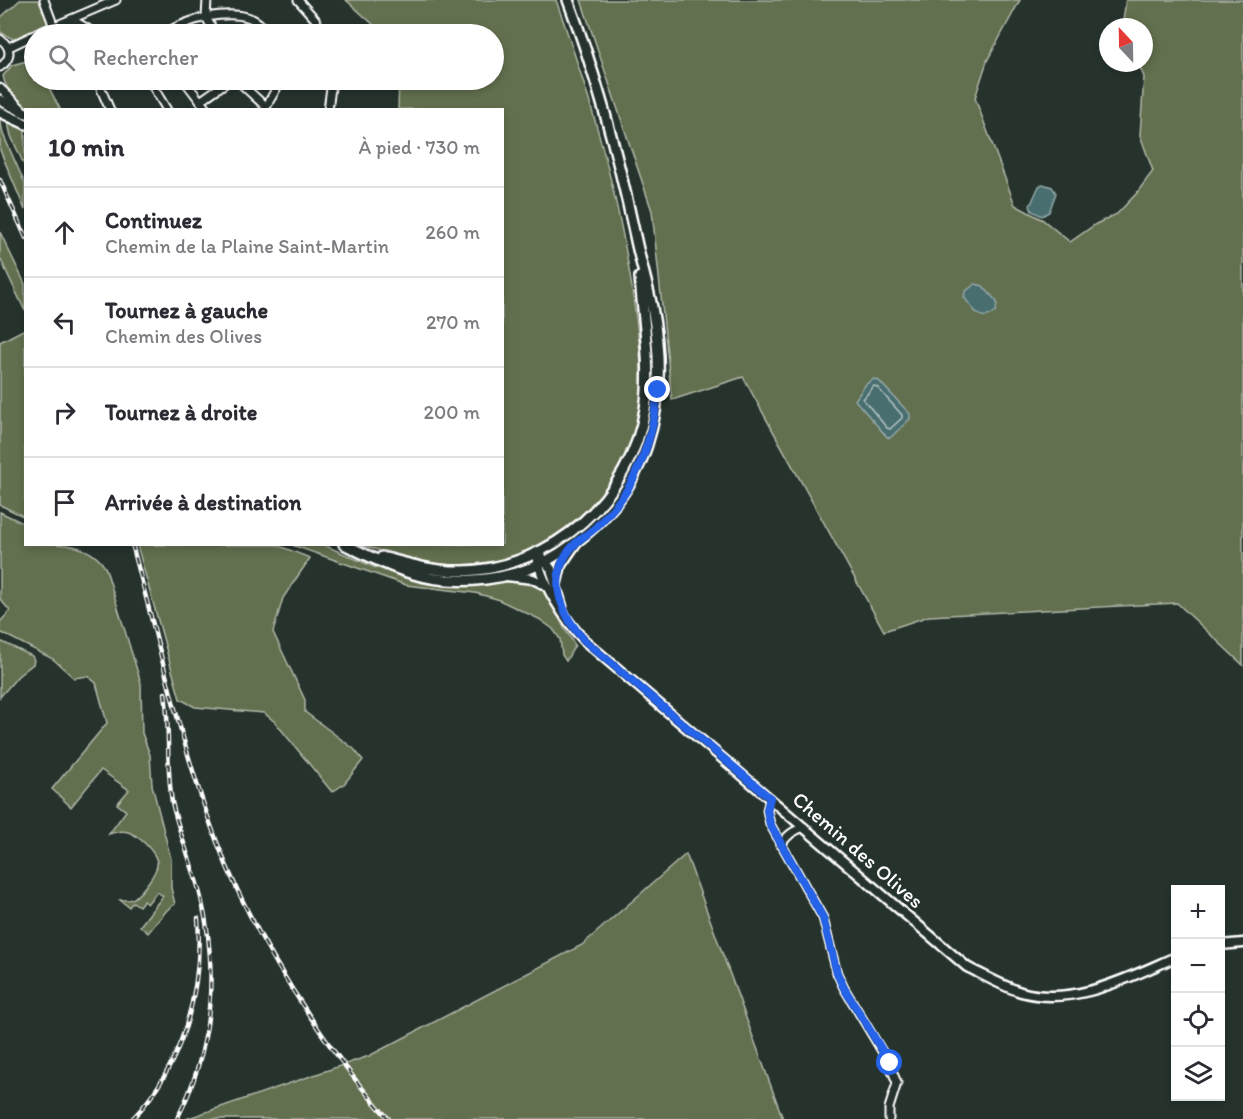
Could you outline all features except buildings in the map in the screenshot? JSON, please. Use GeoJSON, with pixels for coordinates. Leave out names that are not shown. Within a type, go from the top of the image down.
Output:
{"type":"FeatureCollection","features":[{"type":"Feature","properties":{"kind":"main road"},"geometry":{"type":"LineString","coordinates":[[348,546],[407,573],[450,580],[504,576],[542,563],[576,543],[594,529],[625,492],[643,459],[655,417],[658,390],[652,309],[626,192],[602,103],[568,0]]}},
{"type":"Feature","properties":{"kind":"main road"},"geometry":{"type":"LineString","coordinates":[[0,100],[24,111]]}},
{"type":"Feature","properties":{"kind":"main road"},"geometry":{"type":"LineString","coordinates":[[3,111],[24,123]]}},
{"type":"Feature","properties":{"kind":"main road"},"geometry":{"type":"LineString","coordinates":[[348,546],[412,565],[461,571],[503,565],[537,553],[563,537],[594,513],[618,481],[633,455],[645,409],[647,386],[638,251]]}},
{"type":"Feature","properties":{"kind":"street"},"geometry":{"type":"LineString","coordinates":[[44,0],[53,24]]}},
{"type":"Feature","properties":{"kind":"street"},"geometry":{"type":"LineString","coordinates":[[62,24],[116,0]]}},
{"type":"Feature","properties":{"kind":"street"},"geometry":{"type":"LineString","coordinates":[[207,0],[206,16],[210,24]]}},
{"type":"Feature","properties":{"kind":"street"},"geometry":{"type":"LineString","coordinates":[[298,0],[318,24]]}},
{"type":"Feature","properties":{"kind":"street"},"geometry":{"type":"LineString","coordinates":[[182,24],[206,16],[224,15],[243,17],[257,24]]}},
{"type":"Feature","properties":{"kind":"street"},"geometry":{"type":"LineString","coordinates":[[73,20],[75,24]]}},
{"type":"Feature","properties":{"kind":"street"},"geometry":{"type":"LineString","coordinates":[[73,20],[80,24]]}},
{"type":"Feature","properties":{"kind":"street"},"geometry":{"type":"LineString","coordinates":[[0,39],[9,47]]}},
{"type":"Feature","properties":{"kind":"street"},"geometry":{"type":"LineString","coordinates":[[9,47],[24,40]]}},
{"type":"Feature","properties":{"kind":"street"},"geometry":{"type":"LineString","coordinates":[[0,67],[8,60],[9,47]]}},
{"type":"Feature","properties":{"kind":"street"},"geometry":{"type":"LineString","coordinates":[[0,88],[24,110]]}},
{"type":"Feature","properties":{"kind":"street"},"geometry":{"type":"LineString","coordinates":[[102,90],[109,108]]}},
{"type":"Feature","properties":{"kind":"street"},"geometry":{"type":"LineString","coordinates":[[155,90],[165,108]]}},
{"type":"Feature","properties":{"kind":"street"},"geometry":{"type":"LineString","coordinates":[[192,90],[205,108]]}},
{"type":"Feature","properties":{"kind":"street"},"geometry":{"type":"LineString","coordinates":[[200,101],[216,90]]}},
{"type":"Feature","properties":{"kind":"street"},"geometry":{"type":"LineString","coordinates":[[247,90],[265,108],[275,90]]}},
{"type":"Feature","properties":{"kind":"street"},"geometry":{"type":"LineString","coordinates":[[328,108],[331,90]]}},
{"type":"Feature","properties":{"kind":"street"},"geometry":{"type":"LineString","coordinates":[[557,585],[561,565],[576,543]]}},
{"type":"Feature","properties":{"kind":"street","name":"Chemin des Olives"},"geometry":{"type":"LineString","coordinates":[[537,553],[542,563],[547,586],[573,628],[585,641],[967,967],[997,983],[1023,993],[1059,996],[1110,986],[1171,959]]}},
{"type":"Feature","properties":{"kind":"street","name":"Chemin des Olives"},"geometry":{"type":"LineString","coordinates":[[542,563],[551,569],[564,612]]}},
{"type":"Feature","properties":{"kind":"street"},"geometry":{"type":"LineString","coordinates":[[504,576],[533,579],[547,586]]}},
{"type":"Feature","properties":{"kind":"street"},"geometry":{"type":"LineString","coordinates":[[770,798],[767,810],[770,824],[823,918],[837,973],[890,1063],[897,1083],[889,1108],[889,1119]]}},
{"type":"Feature","properties":{"kind":"street"},"geometry":{"type":"LineString","coordinates":[[781,845],[785,837],[804,827]]}},
{"type":"Feature","properties":{"kind":"street"},"geometry":{"type":"LineString","coordinates":[[1225,945],[1243,943]]}},
{"type":"Feature","properties":{"kind":"green space"},"geometry":{"type":"Polygon","coordinates":[[[20,0],[40,0],[49,24],[24,24],[24,34],[13,39],[0,32],[0,18],[20,0]]]}},
{"type":"Feature","properties":{"kind":"green space"},"geometry":{"type":"Polygon","coordinates":[[[346,0],[556,0],[582,77],[614,192],[639,338],[641,393],[633,438],[609,486],[572,525],[542,545],[493,563],[458,567],[423,564],[366,546],[504,546],[504,108],[398,108],[399,90],[504,90],[504,24],[373,24],[346,0]]]}},
{"type":"Feature","properties":{"kind":"green space"},"geometry":{"type":"Polygon","coordinates":[[[581,0],[1020,0],[987,61],[975,98],[1015,205],[1043,220],[1070,242],[1096,224],[1117,214],[1153,171],[1140,135],[1144,77],[1142,72],[1153,72],[1153,18],[1123,18],[1126,0],[1243,0],[1243,665],[1177,603],[929,616],[884,631],[743,377],[672,400],[652,211],[581,0]]]}},
{"type":"Feature","properties":{"kind":"green space"},"geometry":{"type":"Polygon","coordinates":[[[24,62],[24,90],[50,90],[59,108],[29,108],[17,99],[9,91],[3,76],[12,65],[24,62]]]}},
{"type":"Feature","properties":{"kind":"green space"},"geometry":{"type":"Polygon","coordinates":[[[0,117],[3,134],[24,182],[24,208],[0,150],[0,117]]]}},
{"type":"Feature","properties":{"kind":"green space"},"geometry":{"type":"Polygon","coordinates":[[[7,119],[24,130],[24,165],[11,136],[7,119]]]}},
{"type":"Feature","properties":{"kind":"green space"},"geometry":{"type":"Polygon","coordinates":[[[0,232],[24,282],[24,309],[0,258],[0,232]]]}},
{"type":"Feature","properties":{"kind":"green space"},"geometry":{"type":"Polygon","coordinates":[[[24,330],[24,517],[0,505],[0,342],[24,330]]]}},
{"type":"Feature","properties":{"kind":"green space"},"geometry":{"type":"Polygon","coordinates":[[[0,512],[24,524],[24,546],[81,548],[99,560],[106,569],[141,683],[142,733],[150,755],[152,785],[171,859],[171,888],[175,904],[148,933],[140,926],[163,896],[157,892],[147,904],[143,901],[139,906],[133,902],[129,907],[120,900],[132,899],[145,887],[157,866],[156,858],[146,844],[136,836],[123,831],[109,834],[126,811],[117,804],[129,790],[101,770],[71,807],[52,789],[107,723],[96,683],[88,676],[74,678],[53,659],[0,632],[0,622],[10,611],[0,599],[0,512]]]}},
{"type":"Feature","properties":{"kind":"green space"},"geometry":{"type":"Polygon","coordinates":[[[137,546],[280,546],[310,558],[283,598],[273,632],[305,700],[305,712],[354,749],[363,760],[344,784],[332,792],[275,722],[264,713],[195,707],[180,699],[137,546]]]}},
{"type":"Feature","properties":{"kind":"green space"},"geometry":{"type":"Polygon","coordinates":[[[295,546],[326,546],[374,567],[434,583],[528,581],[539,585],[547,592],[575,645],[566,661],[562,655],[560,639],[553,629],[539,619],[497,599],[475,593],[406,585],[295,546]]]}},
{"type":"Feature","properties":{"kind":"green space"},"geometry":{"type":"Polygon","coordinates":[[[0,641],[32,656],[34,660],[33,664],[18,676],[0,697],[0,641]]]}},
{"type":"Feature","properties":{"kind":"green space"},"geometry":{"type":"Polygon","coordinates":[[[686,854],[783,1119],[186,1119],[369,1056],[582,945],[686,854]]]}},
{"type":"Feature","properties":{"kind":"water"},"geometry":{"type":"Polygon","coordinates":[[[1043,184],[1052,187],[1056,193],[1049,212],[1042,216],[1032,211],[1030,206],[1039,186],[1043,184]]]}},
{"type":"Feature","properties":{"kind":"water"},"geometry":{"type":"Polygon","coordinates":[[[975,284],[983,286],[997,302],[996,311],[991,315],[978,314],[964,297],[965,292],[975,284]]]}},
{"type":"Feature","properties":{"kind":"water"},"geometry":{"type":"Polygon","coordinates":[[[874,379],[879,381],[910,414],[910,419],[890,438],[855,400],[866,384],[874,379]]]}},
{"type":"Feature","properties":{"kind":"railway"},"geometry":{"type":"LineString","coordinates":[[0,180],[24,234]]}},
{"type":"Feature","properties":{"kind":"railway"},"geometry":{"type":"LineString","coordinates":[[133,546],[192,769],[217,842],[237,888],[271,955],[311,1018],[348,1070],[389,1119]]}},
{"type":"Feature","properties":{"kind":"railway"},"geometry":{"type":"LineString","coordinates":[[165,693],[172,802],[201,898],[207,926],[211,982],[205,1038],[189,1093],[177,1119]]}},
{"type":"Feature","properties":{"kind":"railway"},"geometry":{"type":"LineString","coordinates":[[132,1119],[165,1076],[186,1026],[197,972],[198,918]]}},
{"type":"Feature","properties":{"kind":"route"},"geometry":{"type":"LineString","coordinates":[[658,390],[649,443],[635,475],[615,506],[594,529],[576,543],[561,565],[557,585],[564,612],[573,628],[585,641],[770,798],[767,810],[770,824],[823,918],[837,973],[890,1063]]}}]}
